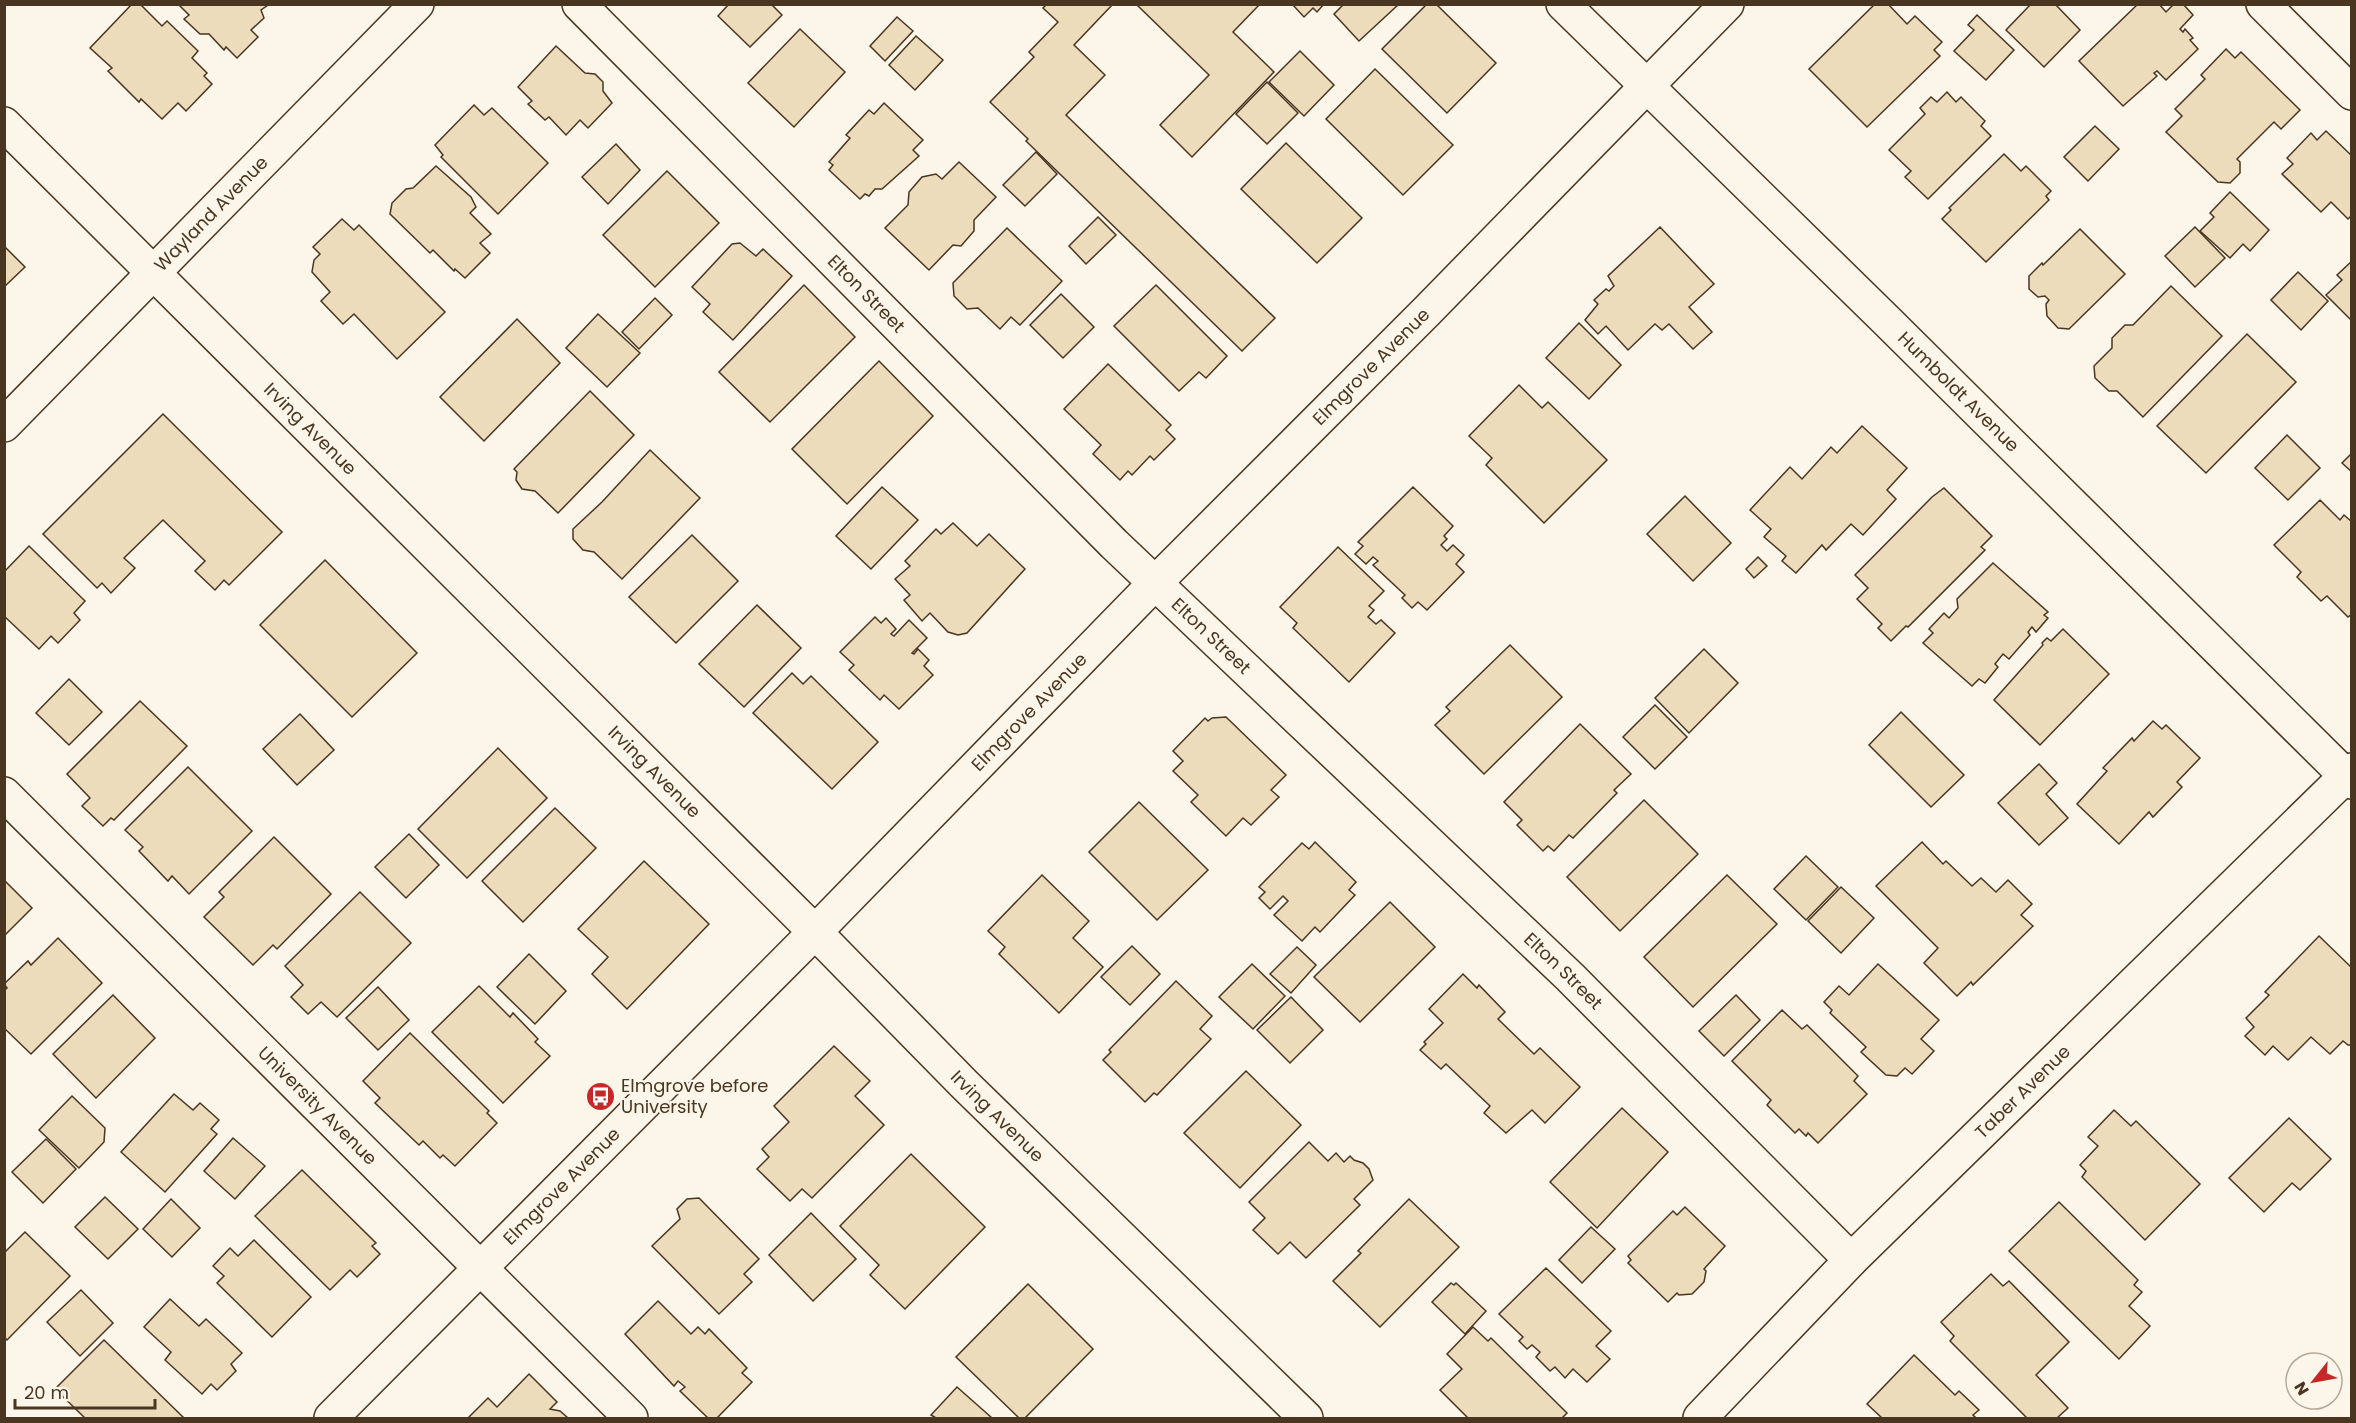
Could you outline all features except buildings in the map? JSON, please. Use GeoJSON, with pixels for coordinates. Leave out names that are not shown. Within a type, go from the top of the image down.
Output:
{"type":"FeatureCollection","features":[{"type":"Feature","properties":{"kind":"street","name":"Wayland Avenue"},"geometry":{"type":"LineString","coordinates":[[4,425],[417,4]]}},
{"type":"Feature","properties":{"kind":"street","name":"Elton Street"},"geometry":{"type":"LineString","coordinates":[[579,4],[1106,535],[1570,976],[1851,1260]]}},
{"type":"Feature","properties":{"kind":"street","name":"Humboldt Avenue"},"geometry":{"type":"LineString","coordinates":[[1563,4],[2350,776]]}},
{"type":"Feature","properties":{"kind":"street","name":"Elmgrove Avenue"},"geometry":{"type":"LineString","coordinates":[[331,1419],[815,932],[1156,582],[1427,311],[1727,4]]}},
{"type":"Feature","properties":{"kind":"street"},"geometry":{"type":"LineString","coordinates":[[2263,4],[2352,93]]}},
{"type":"Feature","properties":{"kind":"street","name":"Irving Avenue"},"geometry":{"type":"LineString","coordinates":[[4,124],[115,232],[154,274],[193,310],[964,1084],[1306,1419]]}},
{"type":"Feature","properties":{"kind":"street","name":"Taber Avenue"},"geometry":{"type":"LineString","coordinates":[[1700,1419],[1851,1260],[2350,776]]}},
{"type":"Feature","properties":{"kind":"street","name":"University Avenue"},"geometry":{"type":"LineString","coordinates":[[4,794],[631,1419]]}},
{"type":"Feature","properties":{"kind":"place","name":"Elmgrove before University"},"geometry":{"type":"Point","coordinates":[600,1096]}}]}
